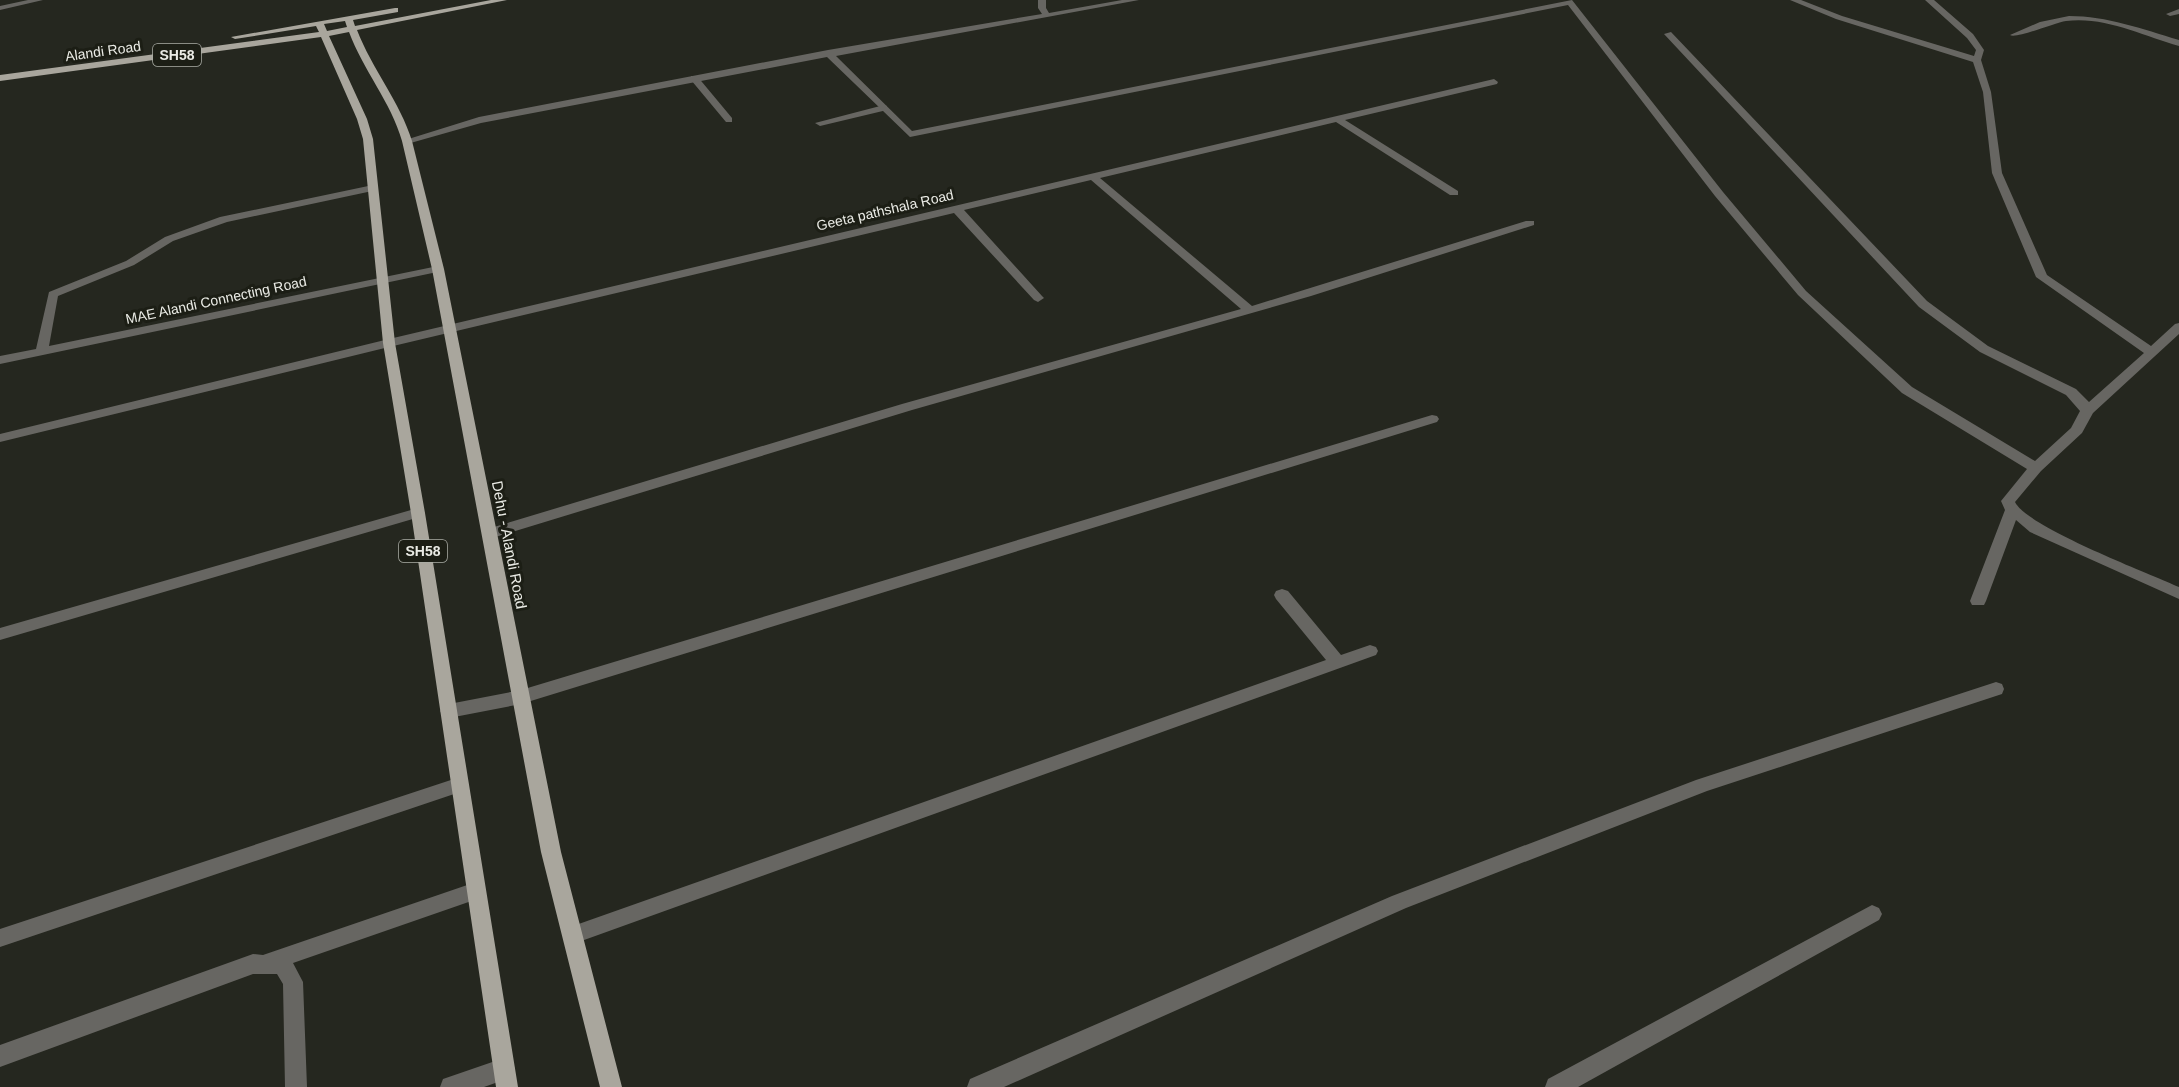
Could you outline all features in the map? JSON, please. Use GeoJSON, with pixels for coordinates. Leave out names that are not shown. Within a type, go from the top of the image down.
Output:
{"type":"FeatureCollection","features":[{"type":"Feature","properties":{"kind":"main road"},"geometry":{"type":"LineString","coordinates":[[432,4],[454,0]]}},
{"type":"Feature","properties":{"kind":"main road"},"geometry":{"type":"LineString","coordinates":[[351,24],[503,0]]}},
{"type":"Feature","properties":{"kind":"main road"},"geometry":{"type":"LineString","coordinates":[[351,24],[400,9]]}},
{"type":"Feature","properties":{"kind":"main road","name":"Alandi Road"},"geometry":{"type":"LineString","coordinates":[[0,78],[351,24]]}},
{"type":"Feature","properties":{"kind":"main road","name":"Dehu - Alandi Road"},"geometry":{"type":"LineString","coordinates":[[351,24],[361,52],[398,118],[407,141],[438,268],[550,852],[611,1087]]}},
{"type":"Feature","properties":{"kind":"main road","name":"SH58"},"geometry":{"type":"LineString","coordinates":[[0,69],[322,29],[362,119],[368,139],[389,343],[418,513],[505,1078]]}},
{"type":"Feature","properties":{"kind":"street"},"geometry":{"type":"LineString","coordinates":[[0,8],[39,0]]}},
{"type":"Feature","properties":{"kind":"street"},"geometry":{"type":"LineString","coordinates":[[1042,0],[1042,8],[1047,15]]}},
{"type":"Feature","properties":{"kind":"street"},"geometry":{"type":"LineString","coordinates":[[407,141],[479,120],[694,78],[1135,0]]}},
{"type":"Feature","properties":{"kind":"street"},"geometry":{"type":"LineString","coordinates":[[1794,0],[1815,10],[1936,45],[1977,60]]}},
{"type":"Feature","properties":{"kind":"street"},"geometry":{"type":"LineString","coordinates":[[1929,0],[1970,36],[1980,50],[1977,60],[1986,92],[1997,172],[2042,277],[2151,352]]}},
{"type":"Feature","properties":{"kind":"street"},"geometry":{"type":"LineString","coordinates":[[828,53],[910,134],[1569,1],[1719,194],[1802,293],[1907,390],[2036,468]]}},
{"type":"Feature","properties":{"kind":"street"},"geometry":{"type":"LineString","coordinates":[[2170,14],[2179,11]]}},
{"type":"Feature","properties":{"kind":"street"},"geometry":{"type":"LineString","coordinates":[[2014,35],[2053,21],[2085,19],[2104,21],[2179,44]]}},
{"type":"Feature","properties":{"kind":"street"},"geometry":{"type":"LineString","coordinates":[[1668,34],[1923,304],[1984,349],[2071,392],[2082,402],[2087,411]]}},
{"type":"Feature","properties":{"kind":"street"},"geometry":{"type":"LineString","coordinates":[[694,78],[729,120]]}},
{"type":"Feature","properties":{"kind":"street","name":"Geeta pathshala Road"},"geometry":{"type":"LineString","coordinates":[[0,438],[449,327],[1494,82]]}},
{"type":"Feature","properties":{"kind":"street"},"geometry":{"type":"LineString","coordinates":[[820,123],[884,108]]}},
{"type":"Feature","properties":{"kind":"street"},"geometry":{"type":"LineString","coordinates":[[1337,119],[1454,193]]}},
{"type":"Feature","properties":{"kind":"street"},"geometry":{"type":"LineString","coordinates":[[1093,177],[1250,310]]}},
{"type":"Feature","properties":{"kind":"street"},"geometry":{"type":"LineString","coordinates":[[42,351],[53,294],[130,262],[169,238],[224,219],[373,188]]}},
{"type":"Feature","properties":{"kind":"street"},"geometry":{"type":"LineString","coordinates":[[957,209],[1038,298]]}},
{"type":"Feature","properties":{"kind":"street"},"geometry":{"type":"LineString","coordinates":[[489,534],[896,411],[1250,310],[1530,223]]}},
{"type":"Feature","properties":{"kind":"street","name":"MAE Alandi Connecting Road"},"geometry":{"type":"LineString","coordinates":[[0,360],[438,268]]}},
{"type":"Feature","properties":{"kind":"street"},"geometry":{"type":"LineString","coordinates":[[2179,327],[2087,411],[2077,430],[2036,468],[2008,501],[2012,510],[2035,528],[2179,593]]}},
{"type":"Feature","properties":{"kind":"street"},"geometry":{"type":"LineString","coordinates":[[449,711],[520,697],[1432,419]]}},
{"type":"Feature","properties":{"kind":"street"},"geometry":{"type":"LineString","coordinates":[[1978,601],[2012,510]]}},
{"type":"Feature","properties":{"kind":"street"},"geometry":{"type":"LineString","coordinates":[[0,634],[418,513]]}},
{"type":"Feature","properties":{"kind":"street"},"geometry":{"type":"LineString","coordinates":[[1282,594],[1338,663]]}},
{"type":"Feature","properties":{"kind":"street"},"geometry":{"type":"LineString","coordinates":[[573,935],[1370,651]]}},
{"type":"Feature","properties":{"kind":"street"},"geometry":{"type":"LineString","coordinates":[[978,1087],[1400,902],[1702,785],[1996,689]]}},
{"type":"Feature","properties":{"kind":"street"},"geometry":{"type":"LineString","coordinates":[[0,938],[460,785]]}},
{"type":"Feature","properties":{"kind":"street"},"geometry":{"type":"LineString","coordinates":[[260,965],[476,891]]}},
{"type":"Feature","properties":{"kind":"street"},"geometry":{"type":"LineString","coordinates":[[1556,1087],[1872,914]]}},
{"type":"Feature","properties":{"kind":"street"},"geometry":{"type":"LineString","coordinates":[[0,1056],[253,964],[283,965],[293,982],[296,1087]]}},
{"type":"Feature","properties":{"kind":"street"},"geometry":{"type":"LineString","coordinates":[[451,1087],[505,1078]]}}]}
